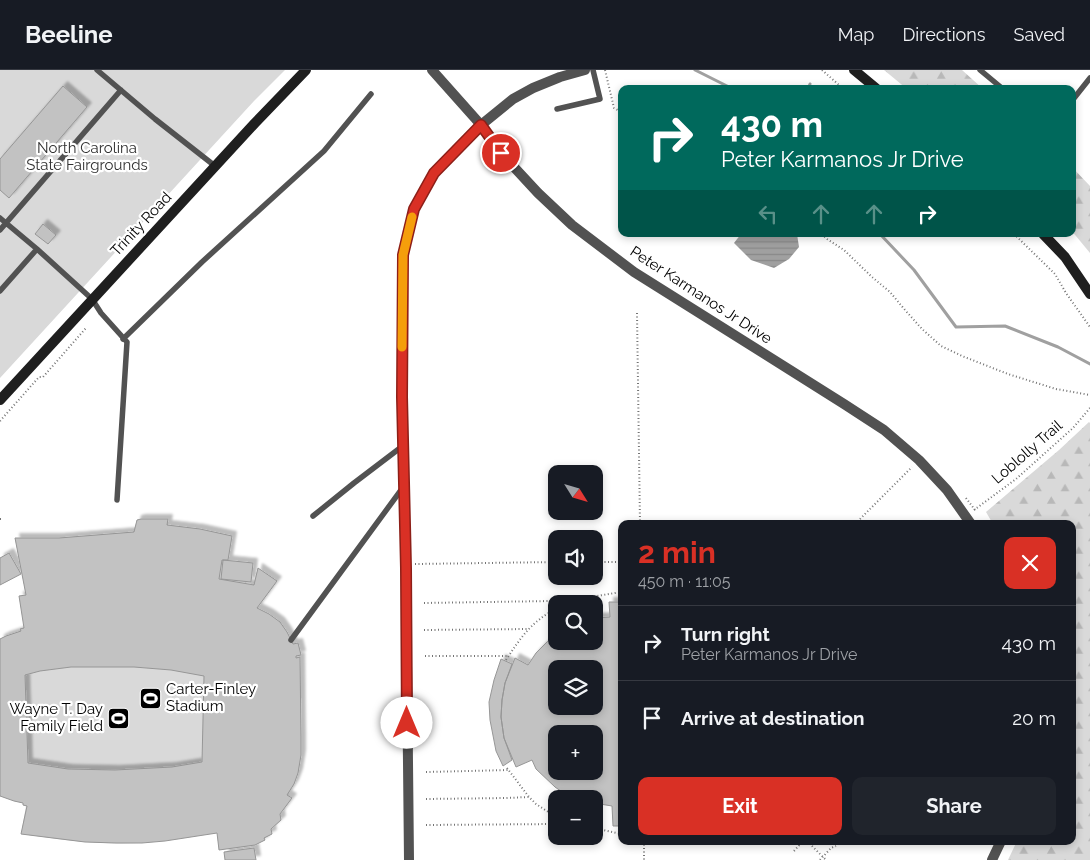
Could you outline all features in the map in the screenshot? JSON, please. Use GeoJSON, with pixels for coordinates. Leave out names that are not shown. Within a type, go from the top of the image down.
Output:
{"type":"FeatureCollection","features":[{"type":"Feature","properties":{"kind":"main road","name":"Trinity Road"},"geometry":{"type":"LineString","coordinates":[[0,400],[306,70]]}},
{"type":"Feature","properties":{"kind":"main road"},"geometry":{"type":"LineString","coordinates":[[854,70],[872,85]]}},
{"type":"Feature","properties":{"kind":"main road"},"geometry":{"type":"LineString","coordinates":[[1046,237],[1065,256],[1090,294]]}},
{"type":"Feature","properties":{"kind":"street","name":"Peter Karmanos Jr Drive"},"geometry":{"type":"LineString","coordinates":[[432,70],[481,125],[501,153],[538,193],[572,225],[634,272],[884,430],[919,460],[947,490],[968,520]]}},
{"type":"Feature","properties":{"kind":"street"},"geometry":{"type":"LineString","coordinates":[[409,860],[405,485],[402,397],[403,255],[414,209],[434,173],[481,125],[513,99],[526,92],[560,77],[585,70]]}},
{"type":"Feature","properties":{"kind":"street"},"geometry":{"type":"LineString","coordinates":[[992,860],[999,845]]}},
{"type":"Feature","properties":{"kind":"lane"},"geometry":{"type":"LineString","coordinates":[[97,70],[215,166]]}},
{"type":"Feature","properties":{"kind":"lane"},"geometry":{"type":"LineString","coordinates":[[557,109],[600,99],[593,70]]}},
{"type":"Feature","properties":{"kind":"lane"},"geometry":{"type":"LineString","coordinates":[[982,71],[998,85]]}},
{"type":"Feature","properties":{"kind":"lane"},"geometry":{"type":"LineString","coordinates":[[1076,96],[1090,78]]}},
{"type":"Feature","properties":{"kind":"lane"},"geometry":{"type":"LineString","coordinates":[[0,230],[121,90]]}},
{"type":"Feature","properties":{"kind":"lane"},"geometry":{"type":"LineString","coordinates":[[123,339],[202,262],[324,150],[371,94]]}},
{"type":"Feature","properties":{"kind":"lane"},"geometry":{"type":"LineString","coordinates":[[0,218],[92,299],[101,313],[127,342],[117,500]]}},
{"type":"Feature","properties":{"kind":"lane"},"geometry":{"type":"LineString","coordinates":[[0,291],[37,249]]}},
{"type":"Feature","properties":{"kind":"lane"},"geometry":{"type":"LineString","coordinates":[[313,516],[404,445]]}},
{"type":"Feature","properties":{"kind":"lane"},"geometry":{"type":"LineString","coordinates":[[291,640],[405,485]]}},
{"type":"Feature","properties":{"kind":"path"},"geometry":{"type":"LineString","coordinates":[[605,70],[614,108],[618,110]]}},
{"type":"Feature","properties":{"kind":"path"},"geometry":{"type":"LineString","coordinates":[[822,70],[839,85]]}},
{"type":"Feature","properties":{"kind":"path"},"geometry":{"type":"LineString","coordinates":[[825,237],[844,250],[890,292],[922,330],[941,346],[1008,374],[1056,389],[1090,395]]}},
{"type":"Feature","properties":{"kind":"path"},"geometry":{"type":"LineString","coordinates":[[1017,237],[1055,274],[1090,327]]}},
{"type":"Feature","properties":{"kind":"path"},"geometry":{"type":"LineString","coordinates":[[637,313],[640,520]]}},
{"type":"Feature","properties":{"kind":"path"},"geometry":{"type":"LineString","coordinates":[[0,422],[39,377],[43,377],[86,328]]}},
{"type":"Feature","properties":{"kind":"path","name":"Loblolly Trail"},"geometry":{"type":"LineString","coordinates":[[974,510],[1016,479],[1073,428],[1090,408]]}},
{"type":"Feature","properties":{"kind":"path"},"geometry":{"type":"LineString","coordinates":[[1086,412],[1090,414]]}},
{"type":"Feature","properties":{"kind":"path"},"geometry":{"type":"LineString","coordinates":[[859,520],[913,466]]}},
{"type":"Feature","properties":{"kind":"path"},"geometry":{"type":"LineString","coordinates":[[415,564],[548,562]]}},
{"type":"Feature","properties":{"kind":"path"},"geometry":{"type":"LineString","coordinates":[[603,562],[618,562]]}},
{"type":"Feature","properties":{"kind":"path"},"geometry":{"type":"LineString","coordinates":[[602,595],[618,592]]}},
{"type":"Feature","properties":{"kind":"path"},"geometry":{"type":"LineString","coordinates":[[424,603],[548,602]]}},
{"type":"Feature","properties":{"kind":"path"},"geometry":{"type":"LineString","coordinates":[[506,660],[519,639],[528,629],[548,613]]}},
{"type":"Feature","properties":{"kind":"path"},"geometry":{"type":"LineString","coordinates":[[424,630],[528,629]]}},
{"type":"Feature","properties":{"kind":"path"},"geometry":{"type":"LineString","coordinates":[[425,656],[508,656]]}},
{"type":"Feature","properties":{"kind":"path"},"geometry":{"type":"LineString","coordinates":[[426,772],[508,769],[528,797],[548,812]]}},
{"type":"Feature","properties":{"kind":"path"},"geometry":{"type":"LineString","coordinates":[[426,798],[528,797]]}},
{"type":"Feature","properties":{"kind":"path"},"geometry":{"type":"LineString","coordinates":[[426,825],[548,824]]}},
{"type":"Feature","properties":{"kind":"path"},"geometry":{"type":"LineString","coordinates":[[603,830],[618,833]]}},
{"type":"Feature","properties":{"kind":"path"},"geometry":{"type":"LineString","coordinates":[[644,845],[644,860]]}},
{"type":"Feature","properties":{"kind":"path"},"geometry":{"type":"LineString","coordinates":[[794,851],[799,845]]}},
{"type":"Feature","properties":{"kind":"path"},"geometry":{"type":"LineString","coordinates":[[811,845],[826,860]]}},
{"type":"Feature","properties":{"kind":"path"},"geometry":{"type":"LineString","coordinates":[[820,860],[831,848],[836,846]]}},
{"type":"Feature","properties":{"kind":"green space","name":"North Carolina State Fairgrounds"},"geometry":{"type":"Polygon","coordinates":[[[0,70],[285,70],[254,101],[0,378],[0,70]]]}},
{"type":"Feature","properties":{"kind":"green space"},"geometry":{"type":"Polygon","coordinates":[[[884,70],[962,70],[979,85],[902,85],[884,70]]]}},
{"type":"Feature","properties":{"kind":"green space"},"geometry":{"type":"Polygon","coordinates":[[[1076,171],[1090,186],[1090,253],[1076,236],[1076,171]]]}},
{"type":"Feature","properties":{"kind":"green space"},"geometry":{"type":"Polygon","coordinates":[[[1090,423],[1090,860],[1008,860],[1015,845],[1076,845],[1076,520],[991,520],[986,512],[1090,423]]]}},
{"type":"Feature","properties":{"kind":"green space","name":"Carter-Finley Stadium"},"geometry":{"type":"Polygon","coordinates":[[[168,519],[168,525],[232,536],[228,560],[221,560],[219,579],[253,585],[258,568],[277,581],[257,608],[280,622],[293,644],[298,643],[301,655],[296,656],[296,658],[300,657],[301,755],[298,773],[288,795],[292,798],[280,814],[281,820],[271,829],[272,834],[255,845],[219,850],[217,833],[140,843],[80,841],[21,834],[26,806],[23,803],[0,796],[0,639],[21,631],[20,629],[24,627],[19,596],[26,595],[15,538],[59,538],[133,532],[137,520],[168,519]]]}},
{"type":"Feature","properties":{"kind":"shaded area"},"geometry":{"type":"Polygon","coordinates":[[[739,237],[797,237],[799,247],[789,259],[774,268],[751,260],[734,243],[739,237]]]}},
{"type":"Feature","properties":{"kind":"building"},"geometry":{"type":"Polygon","coordinates":[[[63,86],[87,107],[9,198],[0,190],[0,159],[63,86]]]}},
{"type":"Feature","properties":{"kind":"building"},"geometry":{"type":"Polygon","coordinates":[[[43,224],[56,235],[48,244],[35,234],[43,224]]]}},
{"type":"Feature","properties":{"kind":"building","name":"Carter-Finley Stadium"},"geometry":{"type":"Polygon","coordinates":[[[168,519],[167,525],[200,529],[232,536],[228,560],[222,560],[219,579],[254,585],[258,568],[277,581],[257,608],[280,622],[293,644],[298,643],[301,655],[296,656],[296,658],[300,657],[301,755],[298,773],[287,795],[292,798],[280,814],[281,820],[271,829],[272,834],[255,845],[219,850],[217,833],[142,843],[85,842],[21,834],[27,806],[0,796],[0,639],[24,628],[19,596],[26,595],[15,538],[59,538],[134,532],[137,520],[168,519]],[[71,667],[25,675],[28,763],[68,769],[115,770],[172,767],[202,762],[204,676],[171,670],[134,667],[71,667]]]}},
{"type":"Feature","properties":{"kind":"building"},"geometry":{"type":"Polygon","coordinates":[[[9,553],[21,574],[0,585],[0,558],[9,553]]]}},
{"type":"Feature","properties":{"kind":"building"},"geometry":{"type":"Polygon","coordinates":[[[223,560],[253,563],[251,582],[221,579],[223,560]]]}},
{"type":"Feature","properties":{"kind":"building"},"geometry":{"type":"Polygon","coordinates":[[[609,602],[618,602],[618,826],[613,826],[612,806],[603,804],[603,790],[559,790],[555,787],[536,769],[532,760],[516,767],[504,738],[501,717],[502,700],[505,683],[515,658],[528,665],[547,642],[548,650],[603,650],[603,617],[610,617],[609,602]]]}},
{"type":"Feature","properties":{"kind":"building"},"geometry":{"type":"Polygon","coordinates":[[[501,659],[512,664],[505,683],[501,717],[504,738],[512,760],[503,766],[496,751],[490,720],[489,702],[501,659]]]}},
{"type":"Feature","properties":{"kind":"building"},"geometry":{"type":"Polygon","coordinates":[[[254,848],[256,860],[225,860],[224,852],[254,848]]]}},
{"type":"Feature","properties":{"kind":"waterway"},"geometry":{"type":"LineString","coordinates":[[695,70],[725,85]]}},
{"type":"Feature","properties":{"kind":"waterway"},"geometry":{"type":"LineString","coordinates":[[883,237],[914,270],[956,327],[1005,326],[1058,347],[1090,364]]}},
{"type":"Feature","properties":{"kind":"slow traffic"},"geometry":{"type":"LineString","coordinates":[[402,347],[403,255],[412,217]]}},
{"type":"Feature","properties":{"kind":"place","name":"Carter-Finley Stadium"},"geometry":{"type":"Point","coordinates":[150,698]}},
{"type":"Feature","properties":{"kind":"place","name":"Wayne T. Day Family Field"},"geometry":{"type":"Point","coordinates":[119,718]}},
{"type":"Feature","properties":{"kind":"route"},"geometry":{"type":"LineString","coordinates":[[407,723],[402,397],[403,255],[414,209],[434,173],[481,125],[501,153]]}}]}
